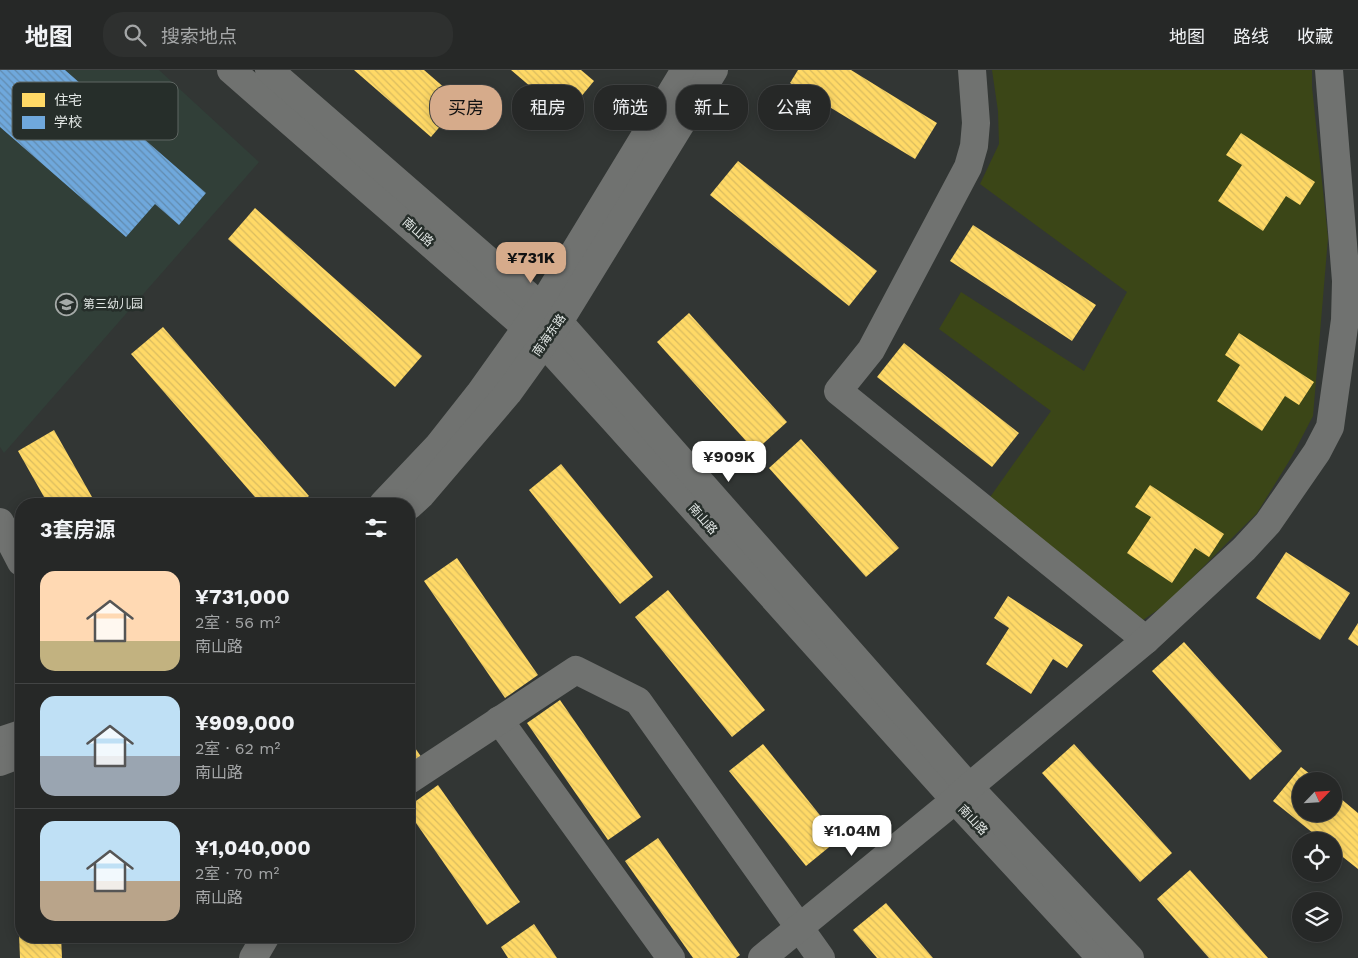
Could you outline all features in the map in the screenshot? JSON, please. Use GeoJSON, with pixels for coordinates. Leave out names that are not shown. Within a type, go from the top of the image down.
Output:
{"type":"FeatureCollection","features":[{"type":"Feature","properties":{"kind":"street","name":"南山路"},"geometry":{"type":"LineString","coordinates":[[230,70],[543,325]]}},
{"type":"Feature","properties":{"kind":"street","name":"南山路"},"geometry":{"type":"LineString","coordinates":[[269,70],[543,325],[962,794],[1101,958]]}},
{"type":"Feature","properties":{"kind":"street","name":"南海东路"},"geometry":{"type":"LineString","coordinates":[[415,500],[508,393],[620,176],[685,70]]}},
{"type":"Feature","properties":{"kind":"street","name":"南海东路"},"geometry":{"type":"LineString","coordinates":[[389,498],[438,446],[479,394],[543,325],[714,70]]}},
{"type":"Feature","properties":{"kind":"street"},"geometry":{"type":"LineString","coordinates":[[972,70],[976,123],[974,146],[968,167],[871,350],[838,391],[1146,640]]}},
{"type":"Feature","properties":{"kind":"street"},"geometry":{"type":"LineString","coordinates":[[762,958],[1146,640],[1244,549],[1268,523],[1317,452],[1330,427],[1345,320],[1346,281],[1329,70]]}},
{"type":"Feature","properties":{"kind":"street"},"geometry":{"type":"LineString","coordinates":[[0,522],[15,551]]}},
{"type":"Feature","properties":{"kind":"street"},"geometry":{"type":"LineString","coordinates":[[415,776],[576,670],[638,701],[821,958]]}},
{"type":"Feature","properties":{"kind":"street"},"geometry":{"type":"LineString","coordinates":[[499,720],[671,958]]}},
{"type":"Feature","properties":{"kind":"street"},"geometry":{"type":"LineString","coordinates":[[0,741],[15,736]]}},
{"type":"Feature","properties":{"kind":"street"},"geometry":{"type":"LineString","coordinates":[[0,762],[15,756]]}},
{"type":"Feature","properties":{"kind":"street","name":"南山路"},"geometry":{"type":"LineString","coordinates":[[962,794],[1130,958]]}},
{"type":"Feature","properties":{"kind":"street"},"geometry":{"type":"LineString","coordinates":[[253,958],[262,943]]}},
{"type":"Feature","properties":{"kind":"shaded area","name":"第三幼儿园"},"geometry":{"type":"Polygon","coordinates":[[[0,70],[159,70],[172,82],[12,82],[12,140],[178,140],[178,87],[259,162],[4,453],[0,447],[0,70]]]}},
{"type":"Feature","properties":{"kind":"green space"},"geometry":{"type":"Polygon","coordinates":[[[992,70],[1312,70],[1312,87],[1328,238],[1313,416],[1291,458],[1257,513],[1165,605],[1143,620],[988,500],[1051,411],[939,329],[961,292],[1084,371],[1127,292],[980,184],[999,144],[998,111],[992,70]]]}},
{"type":"Feature","properties":{"kind":"building: 住宅"},"geometry":{"type":"Polygon","coordinates":[[[354,70],[424,70],[441,85],[430,85],[430,130],[437,130],[431,137],[354,70]]]}},
{"type":"Feature","properties":{"kind":"building: 住宅"},"geometry":{"type":"Polygon","coordinates":[[[511,70],[581,70],[594,81],[584,93],[584,85],[529,85],[511,70]]]}},
{"type":"Feature","properties":{"kind":"building: 住宅"},"geometry":{"type":"Polygon","coordinates":[[[798,70],[851,70],[937,123],[915,159],[830,107],[830,85],[793,85],[790,83],[798,70]]]}},
{"type":"Feature","properties":{"kind":"building: 住宅"},"geometry":{"type":"Polygon","coordinates":[[[1241,133],[1315,182],[1300,205],[1286,196],[1263,231],[1218,201],[1242,165],[1226,155],[1241,133]]]}},
{"type":"Feature","properties":{"kind":"building: 住宅"},"geometry":{"type":"Polygon","coordinates":[[[738,161],[877,271],[849,306],[710,195],[738,161]]]}},
{"type":"Feature","properties":{"kind":"building: 住宅"},"geometry":{"type":"Polygon","coordinates":[[[255,208],[422,356],[395,387],[228,239],[255,208]]]}},
{"type":"Feature","properties":{"kind":"building: 住宅"},"geometry":{"type":"Polygon","coordinates":[[[973,225],[1096,305],[1072,341],[950,261],[973,225]]]}},
{"type":"Feature","properties":{"kind":"building: 住宅"},"geometry":{"type":"Polygon","coordinates":[[[689,313],[787,422],[755,451],[657,342],[689,313]]]}},
{"type":"Feature","properties":{"kind":"building: 住宅"},"geometry":{"type":"Polygon","coordinates":[[[163,327],[309,496],[306,498],[256,498],[131,354],[163,327]]]}},
{"type":"Feature","properties":{"kind":"building: 住宅"},"geometry":{"type":"Polygon","coordinates":[[[1239,333],[1314,382],[1299,405],[1285,396],[1262,431],[1217,401],[1240,365],[1225,355],[1239,333]]]}},
{"type":"Feature","properties":{"kind":"building: 住宅"},"geometry":{"type":"Polygon","coordinates":[[[904,343],[1019,433],[992,467],[877,377],[904,343]]]}},
{"type":"Feature","properties":{"kind":"building: 住宅"},"geometry":{"type":"Polygon","coordinates":[[[54,430],[93,498],[45,498],[18,451],[54,430]]]}},
{"type":"Feature","properties":{"kind":"building: 住宅"},"geometry":{"type":"Polygon","coordinates":[[[801,439],[899,548],[866,577],[769,468],[801,439]]]}},
{"type":"Feature","properties":{"kind":"building: 住宅"},"geometry":{"type":"Polygon","coordinates":[[[561,464],[653,577],[620,604],[529,490],[561,464]]]}},
{"type":"Feature","properties":{"kind":"building: 住宅"},"geometry":{"type":"Polygon","coordinates":[[[1150,485],[1224,534],[1209,557],[1195,548],[1172,583],[1127,553],[1151,517],[1135,507],[1150,485]]]}},
{"type":"Feature","properties":{"kind":"building: 住宅"},"geometry":{"type":"Polygon","coordinates":[[[1286,552],[1350,593],[1320,640],[1256,598],[1286,552]]]}},
{"type":"Feature","properties":{"kind":"building: 住宅"},"geometry":{"type":"Polygon","coordinates":[[[457,558],[538,675],[505,698],[424,581],[457,558]]]}},
{"type":"Feature","properties":{"kind":"building: 住宅"},"geometry":{"type":"Polygon","coordinates":[[[668,590],[765,710],[732,737],[635,617],[668,590]]]}},
{"type":"Feature","properties":{"kind":"building: 住宅"},"geometry":{"type":"Polygon","coordinates":[[[1008,596],[1083,645],[1067,668],[1053,659],[1031,694],[986,664],[1009,628],[994,618],[1008,596]]]}},
{"type":"Feature","properties":{"kind":"building: 住宅"},"geometry":{"type":"Polygon","coordinates":[[[1358,623],[1358,646],[1348,639],[1358,623]]]}},
{"type":"Feature","properties":{"kind":"building: 住宅"},"geometry":{"type":"Polygon","coordinates":[[[1184,642],[1282,751],[1250,780],[1152,671],[1184,642]]]}},
{"type":"Feature","properties":{"kind":"building: 住宅"},"geometry":{"type":"Polygon","coordinates":[[[560,700],[641,817],[608,840],[527,723],[560,700]]]}},
{"type":"Feature","properties":{"kind":"building: 住宅"},"geometry":{"type":"Polygon","coordinates":[[[763,744],[839,839],[806,866],[729,771],[763,744]]]}},
{"type":"Feature","properties":{"kind":"building: 住宅"},"geometry":{"type":"Polygon","coordinates":[[[1074,744],[1172,853],[1140,882],[1042,773],[1074,744]]]}},
{"type":"Feature","properties":{"kind":"building: 住宅"},"geometry":{"type":"Polygon","coordinates":[[[415,748],[424,761],[415,767],[415,748]]]}},
{"type":"Feature","properties":{"kind":"building: 住宅"},"geometry":{"type":"Polygon","coordinates":[[[1301,767],[1307,772],[1297,772],[1301,767]]]}},
{"type":"Feature","properties":{"kind":"building: 住宅"},"geometry":{"type":"Polygon","coordinates":[[[1292,778],[1292,816],[1273,801],[1292,778]]]}},
{"type":"Feature","properties":{"kind":"building: 住宅"},"geometry":{"type":"Polygon","coordinates":[[[438,785],[520,902],[487,925],[415,822],[415,802],[438,785]]]}},
{"type":"Feature","properties":{"kind":"building: 住宅"},"geometry":{"type":"Polygon","coordinates":[[[1342,800],[1358,813],[1358,869],[1342,856],[1342,832],[1312,832],[1299,822],[1342,822],[1342,800]]]}},
{"type":"Feature","properties":{"kind":"building: 住宅"},"geometry":{"type":"Polygon","coordinates":[[[658,838],[740,955],[736,958],[693,958],[625,861],[658,838]]]}},
{"type":"Feature","properties":{"kind":"building: 住宅"},"geometry":{"type":"Polygon","coordinates":[[[1190,870],[1268,958],[1209,958],[1157,899],[1190,870]]]}},
{"type":"Feature","properties":{"kind":"building: 住宅"},"geometry":{"type":"Polygon","coordinates":[[[886,903],[933,958],[877,958],[853,930],[886,903]]]}},
{"type":"Feature","properties":{"kind":"building: 住宅"},"geometry":{"type":"Polygon","coordinates":[[[534,924],[557,958],[508,958],[501,947],[534,924]]]}},
{"type":"Feature","properties":{"kind":"building: 住宅"},"geometry":{"type":"Polygon","coordinates":[[[19,943],[61,943],[62,958],[20,958],[19,943]]]}},
{"type":"Feature","properties":{"kind":"building: 学校"},"geometry":{"type":"Polygon","coordinates":[[[0,70],[65,70],[79,82],[12,82],[12,137],[0,127],[0,70]]]}},
{"type":"Feature","properties":{"kind":"building: 学校"},"geometry":{"type":"Polygon","coordinates":[[[15,140],[145,140],[206,193],[179,225],[155,204],[126,237],[15,140]]]}},
{"type":"Feature","properties":{"kind":"place","name":"第三幼儿园"},"geometry":{"type":"Point","coordinates":[67,304]}}]}
